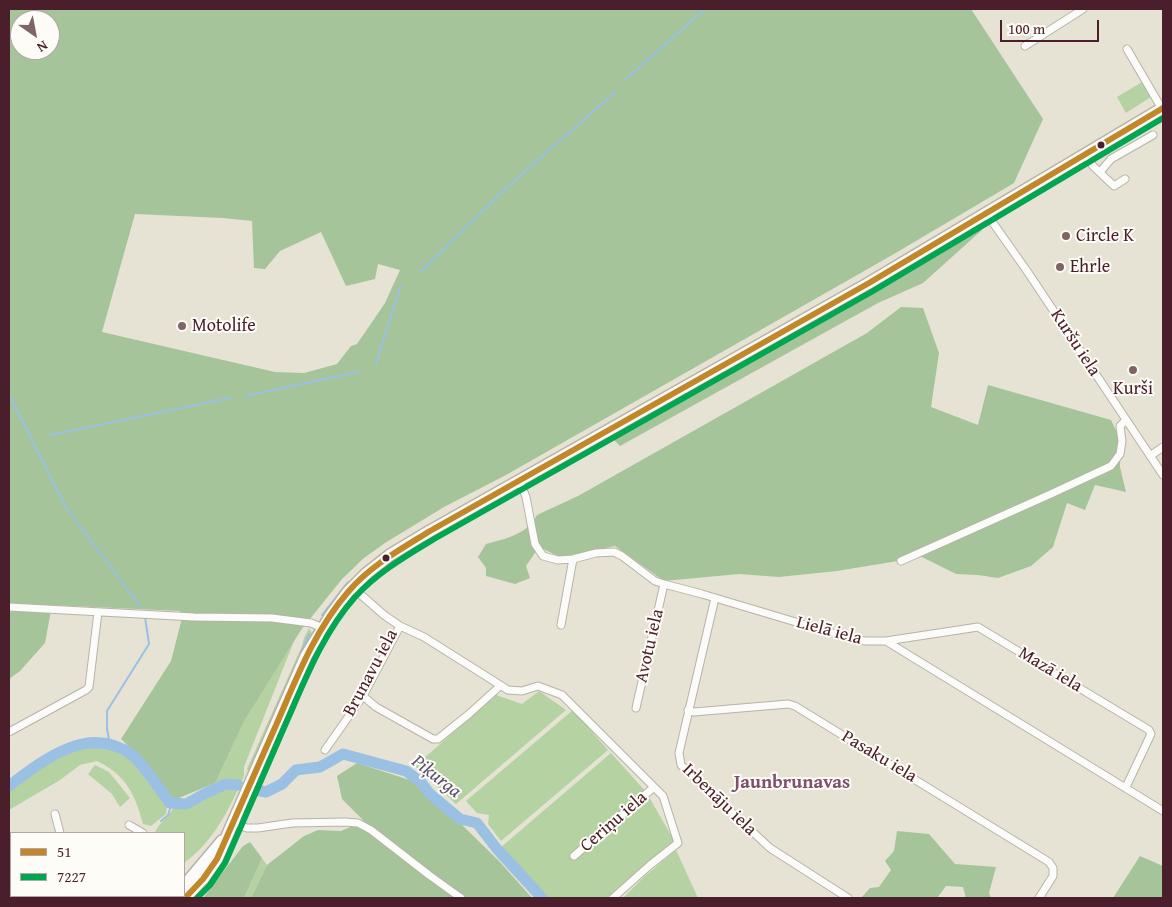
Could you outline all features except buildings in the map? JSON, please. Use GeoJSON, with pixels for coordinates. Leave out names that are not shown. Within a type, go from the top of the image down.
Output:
{"type":"FeatureCollection","features":[{"type":"Feature","properties":{"kind":"main road"},"geometry":{"type":"LineString","coordinates":[[185,898],[217,860],[306,656],[352,587],[374,567],[401,548],[518,480],[869,283],[1163,109]]}},
{"type":"Feature","properties":{"kind":"main road"},"geometry":{"type":"LineString","coordinates":[[185,885],[225,838]]}},
{"type":"Feature","properties":{"kind":"street"},"geometry":{"type":"LineString","coordinates":[[1025,46],[1083,9]]}},
{"type":"Feature","properties":{"kind":"street"},"geometry":{"type":"LineString","coordinates":[[1127,49],[1163,109]]}},
{"type":"Feature","properties":{"kind":"street"},"geometry":{"type":"LineString","coordinates":[[1100,172],[1111,159],[1153,135]]}},
{"type":"Feature","properties":{"kind":"street"},"geometry":{"type":"LineString","coordinates":[[1085,154],[1093,166],[1114,186],[1125,179]]}},
{"type":"Feature","properties":{"kind":"street","name":"Kuršu iela"},"geometry":{"type":"LineString","coordinates":[[986,213],[1027,271],[1163,475]]}},
{"type":"Feature","properties":{"kind":"street"},"geometry":{"type":"LineString","coordinates":[[901,561],[1111,466],[1120,454],[1122,441],[1120,426],[1126,420]]}},
{"type":"Feature","properties":{"kind":"street"},"geometry":{"type":"LineString","coordinates":[[1150,456],[1163,447]]}},
{"type":"Feature","properties":{"kind":"street","name":"Lielā iela"},"geometry":{"type":"LineString","coordinates":[[518,480],[526,497],[535,544],[543,556],[558,560],[573,559],[596,553],[614,552],[664,584],[856,640],[866,642],[886,641],[1163,811]]}},
{"type":"Feature","properties":{"kind":"street"},"geometry":{"type":"LineString","coordinates":[[561,625],[573,559]]}},
{"type":"Feature","properties":{"kind":"street","name":"Avotu iela"},"geometry":{"type":"LineString","coordinates":[[636,708],[664,584]]}},
{"type":"Feature","properties":{"kind":"street","name":"Brunavu iela"},"geometry":{"type":"LineString","coordinates":[[325,750],[363,696],[400,626],[352,587]]}},
{"type":"Feature","properties":{"kind":"street","name":"Irbenāju iela"},"geometry":{"type":"LineString","coordinates":[[716,598],[688,710],[679,760],[685,770],[770,848],[848,898]]}},
{"type":"Feature","properties":{"kind":"street"},"geometry":{"type":"LineString","coordinates":[[9,607],[194,617],[272,618],[311,623],[323,628]]}},
{"type":"Feature","properties":{"kind":"street"},"geometry":{"type":"LineString","coordinates":[[9,732],[86,690],[88,687],[98,612]]}},
{"type":"Feature","properties":{"kind":"street"},"geometry":{"type":"LineString","coordinates":[[400,626],[424,637],[500,686],[515,692],[538,686],[562,696],[663,796],[678,843],[650,865],[614,898]]}},
{"type":"Feature","properties":{"kind":"street","name":"Mazā iela"},"geometry":{"type":"LineString","coordinates":[[886,641],[978,627],[1149,730],[1151,734],[1126,787]]}},
{"type":"Feature","properties":{"kind":"street"},"geometry":{"type":"LineString","coordinates":[[363,696],[376,707],[433,740],[438,739],[500,686]]}},
{"type":"Feature","properties":{"kind":"street","name":"Pasaku iela"},"geometry":{"type":"LineString","coordinates":[[688,710],[694,712],[788,704],[795,706],[1048,862],[1053,868],[1053,876],[1039,898]]}},
{"type":"Feature","properties":{"kind":"street","name":"Ceriņu iela"},"geometry":{"type":"LineString","coordinates":[[574,856],[654,787]]}},
{"type":"Feature","properties":{"kind":"street"},"geometry":{"type":"LineString","coordinates":[[55,814],[60,832]]}},
{"type":"Feature","properties":{"kind":"street"},"geometry":{"type":"LineString","coordinates":[[232,824],[247,828],[258,828],[292,823],[358,823],[371,830],[461,898]]}},
{"type":"Feature","properties":{"kind":"street"},"geometry":{"type":"LineString","coordinates":[[129,825],[140,832]]}},
{"type":"Feature","properties":{"kind":"green space"},"geometry":{"type":"Polygon","coordinates":[[[9,9],[971,9],[1043,119],[1014,183],[894,254],[506,475],[444,507],[364,558],[342,579],[301,630],[245,720],[215,783],[174,800],[140,757],[121,739],[171,661],[181,622],[180,611],[52,605],[45,643],[20,671],[9,679],[9,9]],[[135,214],[102,332],[275,372],[304,373],[337,364],[351,346],[357,344],[385,303],[400,270],[378,264],[375,279],[346,286],[321,232],[280,251],[265,269],[254,268],[252,221],[135,214]]]}},
{"type":"Feature","properties":{"kind":"green space"},"geometry":{"type":"Polygon","coordinates":[[[1142,82],[1151,97],[1126,113],[1117,97],[1142,82]]]}},
{"type":"Feature","properties":{"kind":"green space"},"geometry":{"type":"Polygon","coordinates":[[[978,225],[982,230],[923,283],[878,303],[620,446],[610,436],[900,273],[978,225]]]}},
{"type":"Feature","properties":{"kind":"green space"},"geometry":{"type":"Polygon","coordinates":[[[901,307],[923,308],[939,353],[931,407],[978,425],[988,385],[1111,420],[1119,437],[1120,467],[1126,492],[1095,485],[1085,510],[1067,503],[1053,547],[1031,566],[998,578],[956,574],[922,557],[837,571],[779,577],[739,574],[664,581],[615,546],[560,557],[539,547],[526,566],[530,578],[515,584],[486,576],[486,568],[478,557],[486,544],[515,535],[528,527],[537,515],[578,496],[867,333],[901,307]]]}},
{"type":"Feature","properties":{"kind":"green space"},"geometry":{"type":"Polygon","coordinates":[[[309,628],[312,637],[249,775],[247,769],[309,628]]]}},
{"type":"Feature","properties":{"kind":"green space"},"geometry":{"type":"Polygon","coordinates":[[[294,641],[244,767],[244,776],[241,783],[236,781],[215,783],[245,720],[294,641]]]}},
{"type":"Feature","properties":{"kind":"green space"},"geometry":{"type":"Polygon","coordinates":[[[539,691],[566,710],[456,804],[415,766],[496,695],[522,704],[539,691]]]}},
{"type":"Feature","properties":{"kind":"green space"},"geometry":{"type":"Polygon","coordinates":[[[573,710],[608,750],[501,841],[488,824],[489,815],[477,813],[466,801],[573,710]]]}},
{"type":"Feature","properties":{"kind":"green space"},"geometry":{"type":"Polygon","coordinates":[[[94,746],[118,751],[134,763],[167,807],[166,814],[151,826],[143,824],[137,803],[128,786],[107,766],[97,761],[80,765],[60,780],[9,810],[9,787],[28,773],[49,762],[94,746]]]}},
{"type":"Feature","properties":{"kind":"green space"},"geometry":{"type":"Polygon","coordinates":[[[611,753],[646,792],[675,842],[607,898],[547,898],[500,848],[611,753]]]}},
{"type":"Feature","properties":{"kind":"green space"},"geometry":{"type":"Polygon","coordinates":[[[357,763],[419,783],[500,862],[532,898],[251,898],[267,865],[304,836],[318,830],[341,831],[364,821],[342,799],[337,776],[357,763]]]}},
{"type":"Feature","properties":{"kind":"green space"},"geometry":{"type":"Polygon","coordinates":[[[95,765],[109,772],[130,798],[120,807],[112,794],[88,774],[95,765]]]}},
{"type":"Feature","properties":{"kind":"green space"},"geometry":{"type":"Polygon","coordinates":[[[232,787],[238,789],[216,830],[201,848],[185,862],[185,832],[156,832],[174,807],[187,805],[232,787]]]}},
{"type":"Feature","properties":{"kind":"green space"},"geometry":{"type":"Polygon","coordinates":[[[897,831],[929,834],[955,864],[996,867],[989,893],[991,898],[966,898],[963,887],[946,886],[937,898],[861,898],[870,888],[879,887],[891,870],[885,861],[894,851],[897,831]]]}},
{"type":"Feature","properties":{"kind":"green space"},"geometry":{"type":"Polygon","coordinates":[[[250,842],[262,858],[244,898],[203,898],[243,846],[250,842]]]}},
{"type":"Feature","properties":{"kind":"green space"},"geometry":{"type":"Polygon","coordinates":[[[676,850],[698,898],[623,898],[644,877],[676,850]]]}},
{"type":"Feature","properties":{"kind":"green space"},"geometry":{"type":"Polygon","coordinates":[[[1140,856],[1163,866],[1163,898],[1113,898],[1140,856]]]}},
{"type":"Feature","properties":{"kind":"green space"},"geometry":{"type":"Polygon","coordinates":[[[262,858],[267,865],[251,898],[244,898],[262,858]]]}},
{"type":"Feature","properties":{"kind":"waterway"},"geometry":{"type":"LineString","coordinates":[[626,79],[705,9]]}},
{"type":"Feature","properties":{"kind":"waterway"},"geometry":{"type":"LineString","coordinates":[[420,272],[503,191],[615,92]]}},
{"type":"Feature","properties":{"kind":"waterway"},"geometry":{"type":"LineString","coordinates":[[376,364],[401,285]]}},
{"type":"Feature","properties":{"kind":"waterway"},"geometry":{"type":"LineString","coordinates":[[245,396],[358,372]]}},
{"type":"Feature","properties":{"kind":"waterway"},"geometry":{"type":"LineString","coordinates":[[9,395],[67,509],[140,606]]}},
{"type":"Feature","properties":{"kind":"waterway"},"geometry":{"type":"LineString","coordinates":[[50,435],[230,398]]}},
{"type":"Feature","properties":{"kind":"waterway"},"geometry":{"type":"LineString","coordinates":[[322,615],[348,582]]}},
{"type":"Feature","properties":{"kind":"waterway"},"geometry":{"type":"LineString","coordinates":[[110,744],[107,729],[107,711],[149,644],[145,617]]}},
{"type":"Feature","properties":{"kind":"waterway"},"geometry":{"type":"LineString","coordinates":[[301,653],[309,634]]}},
{"type":"Feature","properties":{"kind":"waterway"},"geometry":{"type":"LineString","coordinates":[[249,772],[290,678]]}},
{"type":"Feature","properties":{"kind":"waterway","name":"Piķurga"},"geometry":{"type":"LineString","coordinates":[[9,786],[52,756],[83,744],[99,743],[116,746],[132,755],[170,803],[186,804],[226,784],[238,785]]}},
{"type":"Feature","properties":{"kind":"waterway","name":"Piķurga"},"geometry":{"type":"LineString","coordinates":[[255,790],[266,792],[282,784],[296,770],[320,767],[343,754],[406,771],[421,782],[429,793],[460,819],[477,823],[497,849],[542,898]]}},
{"type":"Feature","properties":{"kind":"waterway"},"geometry":{"type":"LineString","coordinates":[[161,821],[168,815],[172,803]]}},
{"type":"Feature","properties":{"kind":"transit line","name":"51"},"geometry":{"type":"LineString","coordinates":[[185,898],[203,879],[217,859],[316,638],[336,607],[366,574],[386,558],[430,531],[869,283],[1163,108]]}},
{"type":"Feature","properties":{"kind":"transit line","name":"7227"},"geometry":{"type":"LineString","coordinates":[[197,898],[210,885],[225,863],[300,690],[324,641],[355,597],[373,580],[434,539],[873,291],[1163,118]]}},
{"type":"Feature","properties":{"kind":"place","name":"Circle K"},"geometry":{"type":"Point","coordinates":[1066,236]}},
{"type":"Feature","properties":{"kind":"place","name":"Ehrle"},"geometry":{"type":"Point","coordinates":[1060,267]}},
{"type":"Feature","properties":{"kind":"place","name":"Motolife"},"geometry":{"type":"Point","coordinates":[182,326]}},
{"type":"Feature","properties":{"kind":"place","name":"Kurši"},"geometry":{"type":"Point","coordinates":[1133,370]}},
{"type":"Feature","properties":{"kind":"district","name":"Jaunbrunavas"},"geometry":{"type":"Point","coordinates":[792,783]}}]}
